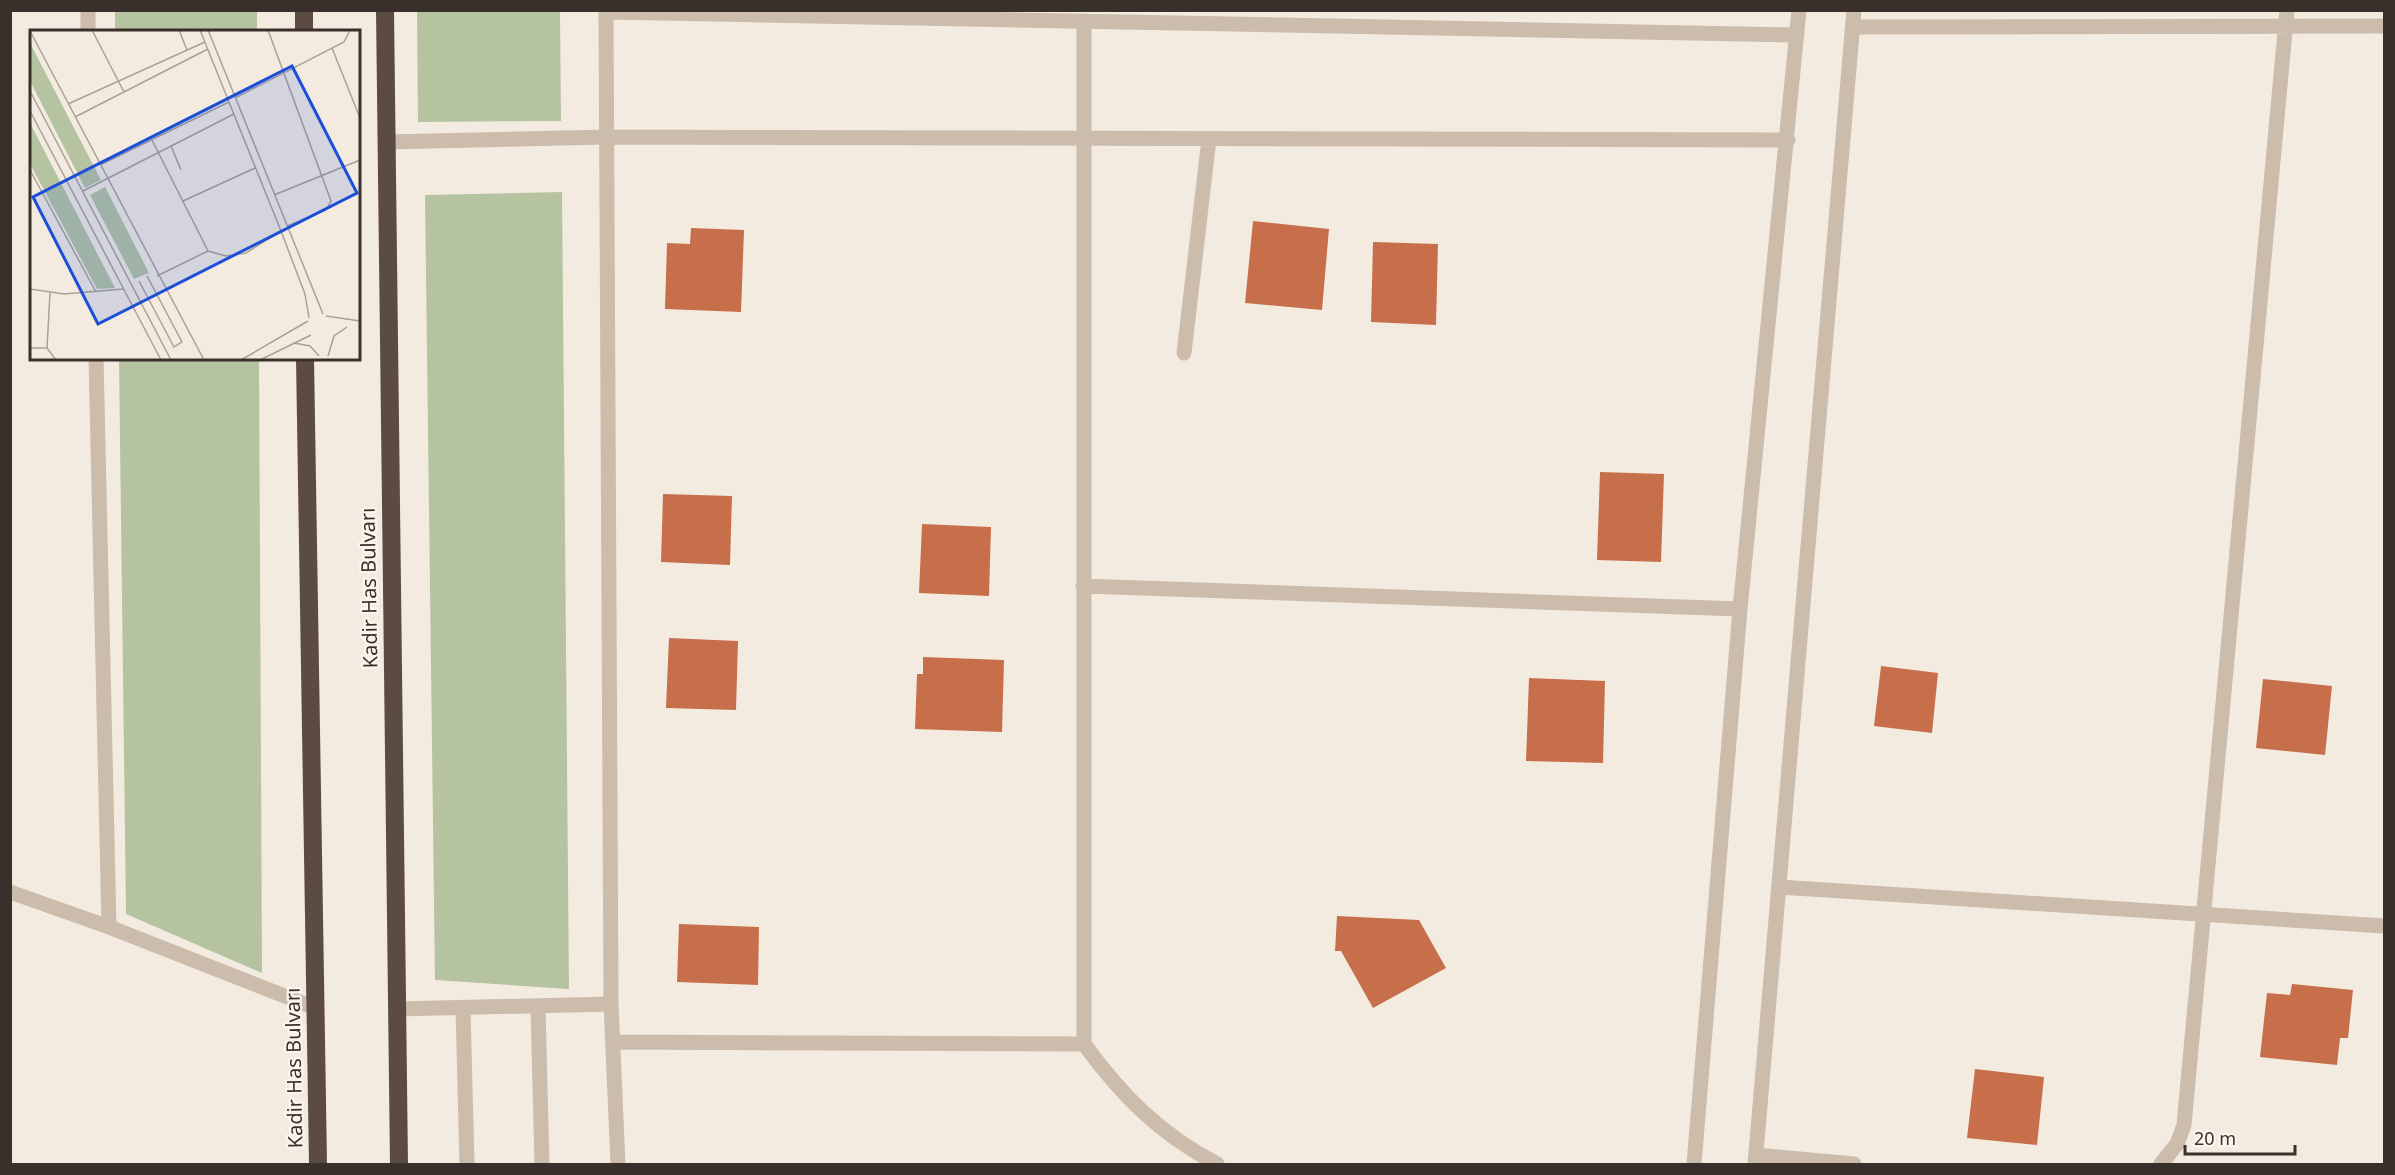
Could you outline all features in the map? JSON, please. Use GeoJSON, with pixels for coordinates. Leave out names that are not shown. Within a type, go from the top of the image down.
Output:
{"type":"FeatureCollection","features":[{"type":"Feature","properties":{"kind":"highway"},"geometry":{"type":"LineString","coordinates":[[304,10],[304,30]]}},
{"type":"Feature","properties":{"kind":"highway","name":"Kadir Has Bulvarı"},"geometry":{"type":"LineString","coordinates":[[385,10],[399,1164]]}},
{"type":"Feature","properties":{"kind":"highway","name":"Kadir Has Bulvarı"},"geometry":{"type":"LineString","coordinates":[[305,360],[318,1164]]}},
{"type":"Feature","properties":{"kind":"street"},"geometry":{"type":"LineString","coordinates":[[87,10],[88,30]]}},
{"type":"Feature","properties":{"kind":"street"},"geometry":{"type":"LineString","coordinates":[[1694,1164],[1740,609],[1799,10]]}},
{"type":"Feature","properties":{"kind":"street"},"geometry":{"type":"LineString","coordinates":[[1854,10],[1755,1160],[1854,1164]]}},
{"type":"Feature","properties":{"kind":"street"},"geometry":{"type":"LineString","coordinates":[[2161,1164],[2177,1144],[2184,1125],[2287,10]]}},
{"type":"Feature","properties":{"kind":"street"},"geometry":{"type":"LineString","coordinates":[[618,1164],[611,1004],[606,11],[1797,35]]}},
{"type":"Feature","properties":{"kind":"street"},"geometry":{"type":"LineString","coordinates":[[1083,21],[1084,1044],[1107,1076],[1134,1106],[1165,1132],[1217,1164]]}},
{"type":"Feature","properties":{"kind":"street"},"geometry":{"type":"LineString","coordinates":[[1853,27],[2385,26]]}},
{"type":"Feature","properties":{"kind":"street"},"geometry":{"type":"LineString","coordinates":[[386,142],[607,137],[1788,140]]}},
{"type":"Feature","properties":{"kind":"street"},"geometry":{"type":"LineString","coordinates":[[1184,353],[1209,139]]}},
{"type":"Feature","properties":{"kind":"street"},"geometry":{"type":"LineString","coordinates":[[96,360],[109,927]]}},
{"type":"Feature","properties":{"kind":"street"},"geometry":{"type":"LineString","coordinates":[[1083,586],[1740,609]]}},
{"type":"Feature","properties":{"kind":"street"},"geometry":{"type":"LineString","coordinates":[[1779,887],[2385,926]]}},
{"type":"Feature","properties":{"kind":"street"},"geometry":{"type":"LineString","coordinates":[[10,892],[109,927],[315,1008]]}},
{"type":"Feature","properties":{"kind":"street"},"geometry":{"type":"LineString","coordinates":[[397,1009],[611,1004]]}},
{"type":"Feature","properties":{"kind":"street"},"geometry":{"type":"LineString","coordinates":[[538,1006],[542,1164]]}},
{"type":"Feature","properties":{"kind":"street"},"geometry":{"type":"LineString","coordinates":[[463,1008],[467,1164]]}},
{"type":"Feature","properties":{"kind":"street"},"geometry":{"type":"LineString","coordinates":[[613,1042],[1084,1044]]}},
{"type":"Feature","properties":{"kind":"green space"},"geometry":{"type":"Polygon","coordinates":[[[115,11],[257,11],[257,30],[115,30],[115,11]]]}},
{"type":"Feature","properties":{"kind":"green space"},"geometry":{"type":"Polygon","coordinates":[[[417,11],[560,11],[561,121],[418,122],[417,11]]]}},
{"type":"Feature","properties":{"kind":"green space"},"geometry":{"type":"Polygon","coordinates":[[[562,192],[569,989],[435,980],[425,195],[562,192]]]}},
{"type":"Feature","properties":{"kind":"green space"},"geometry":{"type":"Polygon","coordinates":[[[119,360],[259,360],[262,973],[126,914],[119,360]]]}},
{"type":"Feature","properties":{"kind":"building"},"geometry":{"type":"Polygon","coordinates":[[[1253,221],[1329,229],[1322,310],[1245,303],[1253,221]]]}},
{"type":"Feature","properties":{"kind":"building"},"geometry":{"type":"Polygon","coordinates":[[[691,228],[744,230],[741,312],[665,309],[667,243],[690,244],[691,228]]]}},
{"type":"Feature","properties":{"kind":"building"},"geometry":{"type":"Polygon","coordinates":[[[1373,242],[1438,244],[1436,325],[1371,322],[1373,242]]]}},
{"type":"Feature","properties":{"kind":"building"},"geometry":{"type":"Polygon","coordinates":[[[1600,472],[1664,474],[1661,562],[1597,560],[1600,472]]]}},
{"type":"Feature","properties":{"kind":"building"},"geometry":{"type":"Polygon","coordinates":[[[663,494],[732,496],[730,565],[661,562],[663,494]]]}},
{"type":"Feature","properties":{"kind":"building"},"geometry":{"type":"Polygon","coordinates":[[[922,524],[991,527],[989,596],[919,593],[922,524]]]}},
{"type":"Feature","properties":{"kind":"building"},"geometry":{"type":"Polygon","coordinates":[[[669,638],[738,641],[736,710],[666,708],[669,638]]]}},
{"type":"Feature","properties":{"kind":"building"},"geometry":{"type":"Polygon","coordinates":[[[923,657],[1004,660],[1002,732],[915,729],[917,674],[923,674],[923,657]]]}},
{"type":"Feature","properties":{"kind":"building"},"geometry":{"type":"Polygon","coordinates":[[[1881,666],[1938,673],[1932,733],[1874,726],[1881,666]]]}},
{"type":"Feature","properties":{"kind":"building"},"geometry":{"type":"Polygon","coordinates":[[[1529,678],[1605,681],[1603,763],[1526,761],[1529,678]]]}},
{"type":"Feature","properties":{"kind":"building"},"geometry":{"type":"Polygon","coordinates":[[[2263,679],[2332,686],[2325,755],[2256,748],[2263,679]]]}},
{"type":"Feature","properties":{"kind":"building"},"geometry":{"type":"Polygon","coordinates":[[[1337,916],[1419,920],[1446,968],[1373,1008],[1341,951],[1335,951],[1337,916]]]}},
{"type":"Feature","properties":{"kind":"building"},"geometry":{"type":"Polygon","coordinates":[[[679,924],[759,927],[758,985],[677,982],[679,924]]]}},
{"type":"Feature","properties":{"kind":"building"},"geometry":{"type":"Polygon","coordinates":[[[2292,984],[2353,990],[2348,1038],[2340,1038],[2337,1065],[2260,1057],[2267,993],[2290,995],[2292,984]]]}},
{"type":"Feature","properties":{"kind":"building"},"geometry":{"type":"Polygon","coordinates":[[[1975,1069],[2044,1077],[2037,1145],[1967,1138],[1975,1069]]]}}]}
